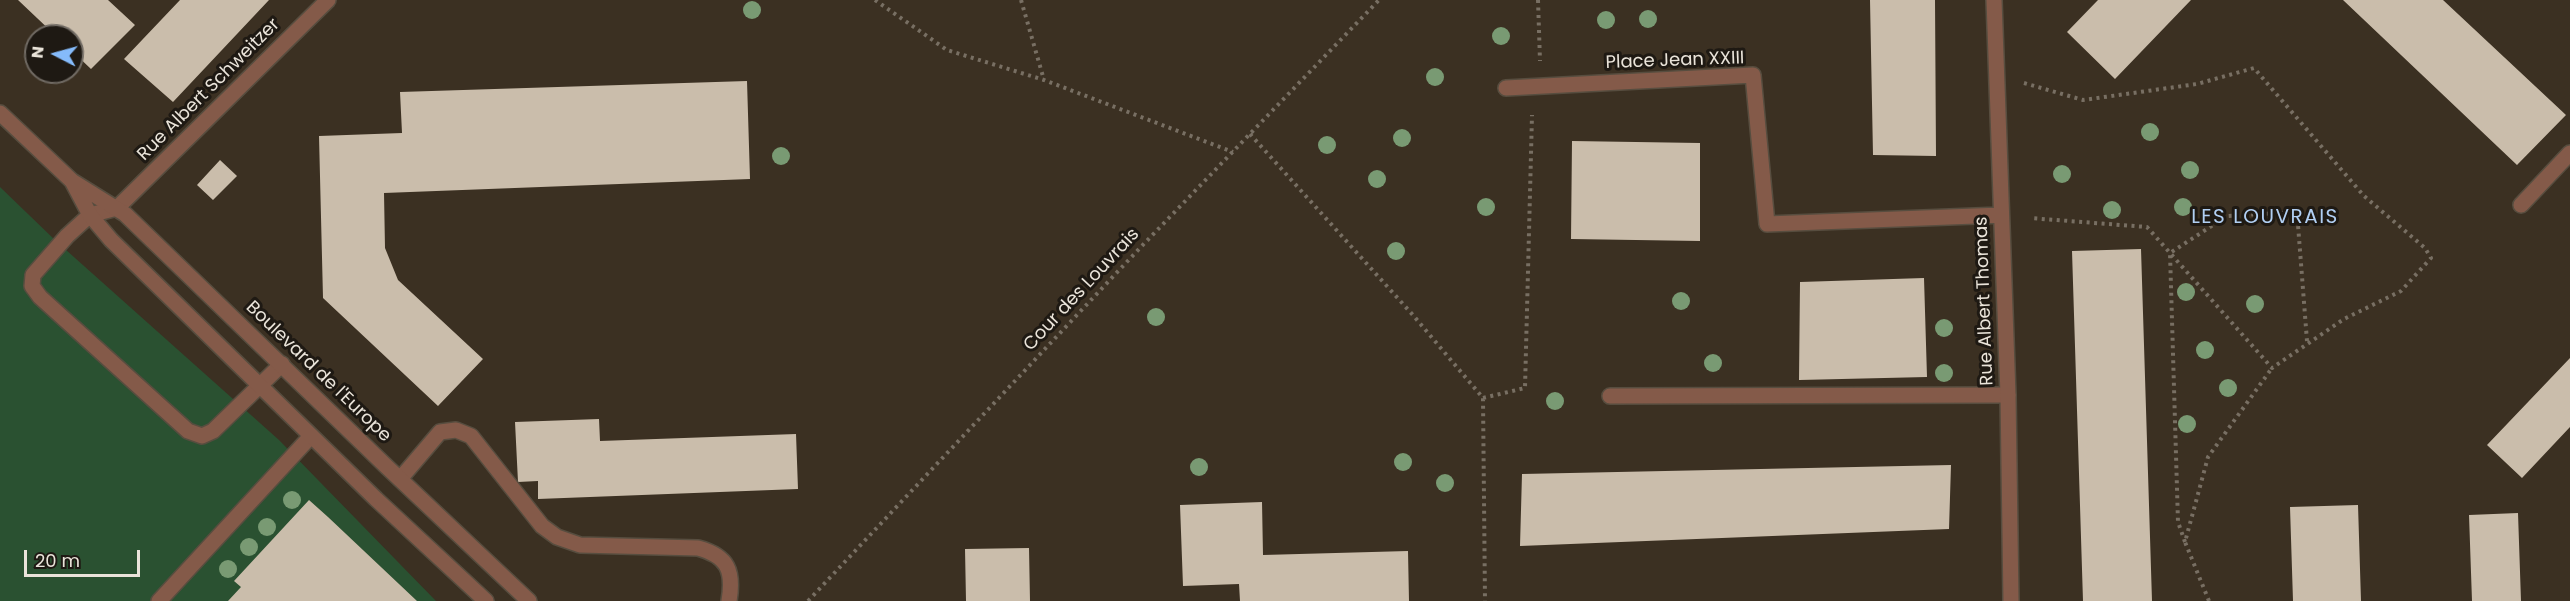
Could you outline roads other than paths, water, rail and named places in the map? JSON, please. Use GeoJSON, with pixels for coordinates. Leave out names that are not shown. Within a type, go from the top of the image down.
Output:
{"type":"FeatureCollection","features":[{"type":"Feature","properties":{"kind":"street","name":"Rue Albert Schweitzer"},"geometry":{"type":"LineString","coordinates":[[117,208],[328,0]]}},
{"type":"Feature","properties":{"kind":"street","name":"Rue Albert Thomas"},"geometry":{"type":"LineString","coordinates":[[1994,0],[2008,394],[2011,601]]}},
{"type":"Feature","properties":{"kind":"street","name":"Place Jean XXIII"},"geometry":{"type":"LineString","coordinates":[[1506,88],[1753,75],[1767,224],[2001,215]]}},
{"type":"Feature","properties":{"kind":"street","name":"Boulevard de l'Europe"},"geometry":{"type":"LineString","coordinates":[[0,113],[72,181],[117,208],[529,601]]}},
{"type":"Feature","properties":{"kind":"street"},"geometry":{"type":"LineString","coordinates":[[2521,205],[2570,153]]}},
{"type":"Feature","properties":{"kind":"street","name":"Boulevard de l'Europe"},"geometry":{"type":"LineString","coordinates":[[72,181],[90,215],[111,240],[311,436],[486,601]]}},
{"type":"Feature","properties":{"kind":"street"},"geometry":{"type":"LineString","coordinates":[[117,208],[90,215],[67,236],[33,275],[32,286],[40,297],[188,431],[202,436],[213,431],[282,364]]}},
{"type":"Feature","properties":{"kind":"street"},"geometry":{"type":"LineString","coordinates":[[1610,396],[2008,394]]}},
{"type":"Feature","properties":{"kind":"street"},"geometry":{"type":"LineString","coordinates":[[400,478],[440,432],[456,430],[471,436],[542,526],[557,537],[580,545],[698,548],[716,552],[726,561],[730,574],[729,601]]}},
{"type":"Feature","properties":{"kind":"street"},"geometry":{"type":"LineString","coordinates":[[159,601],[311,436]]}},
{"type":"Feature","properties":{"kind":"district","name":"LES LOUVRAIS"},"geometry":{"type":"Point","coordinates":[2265,218]}}]}
